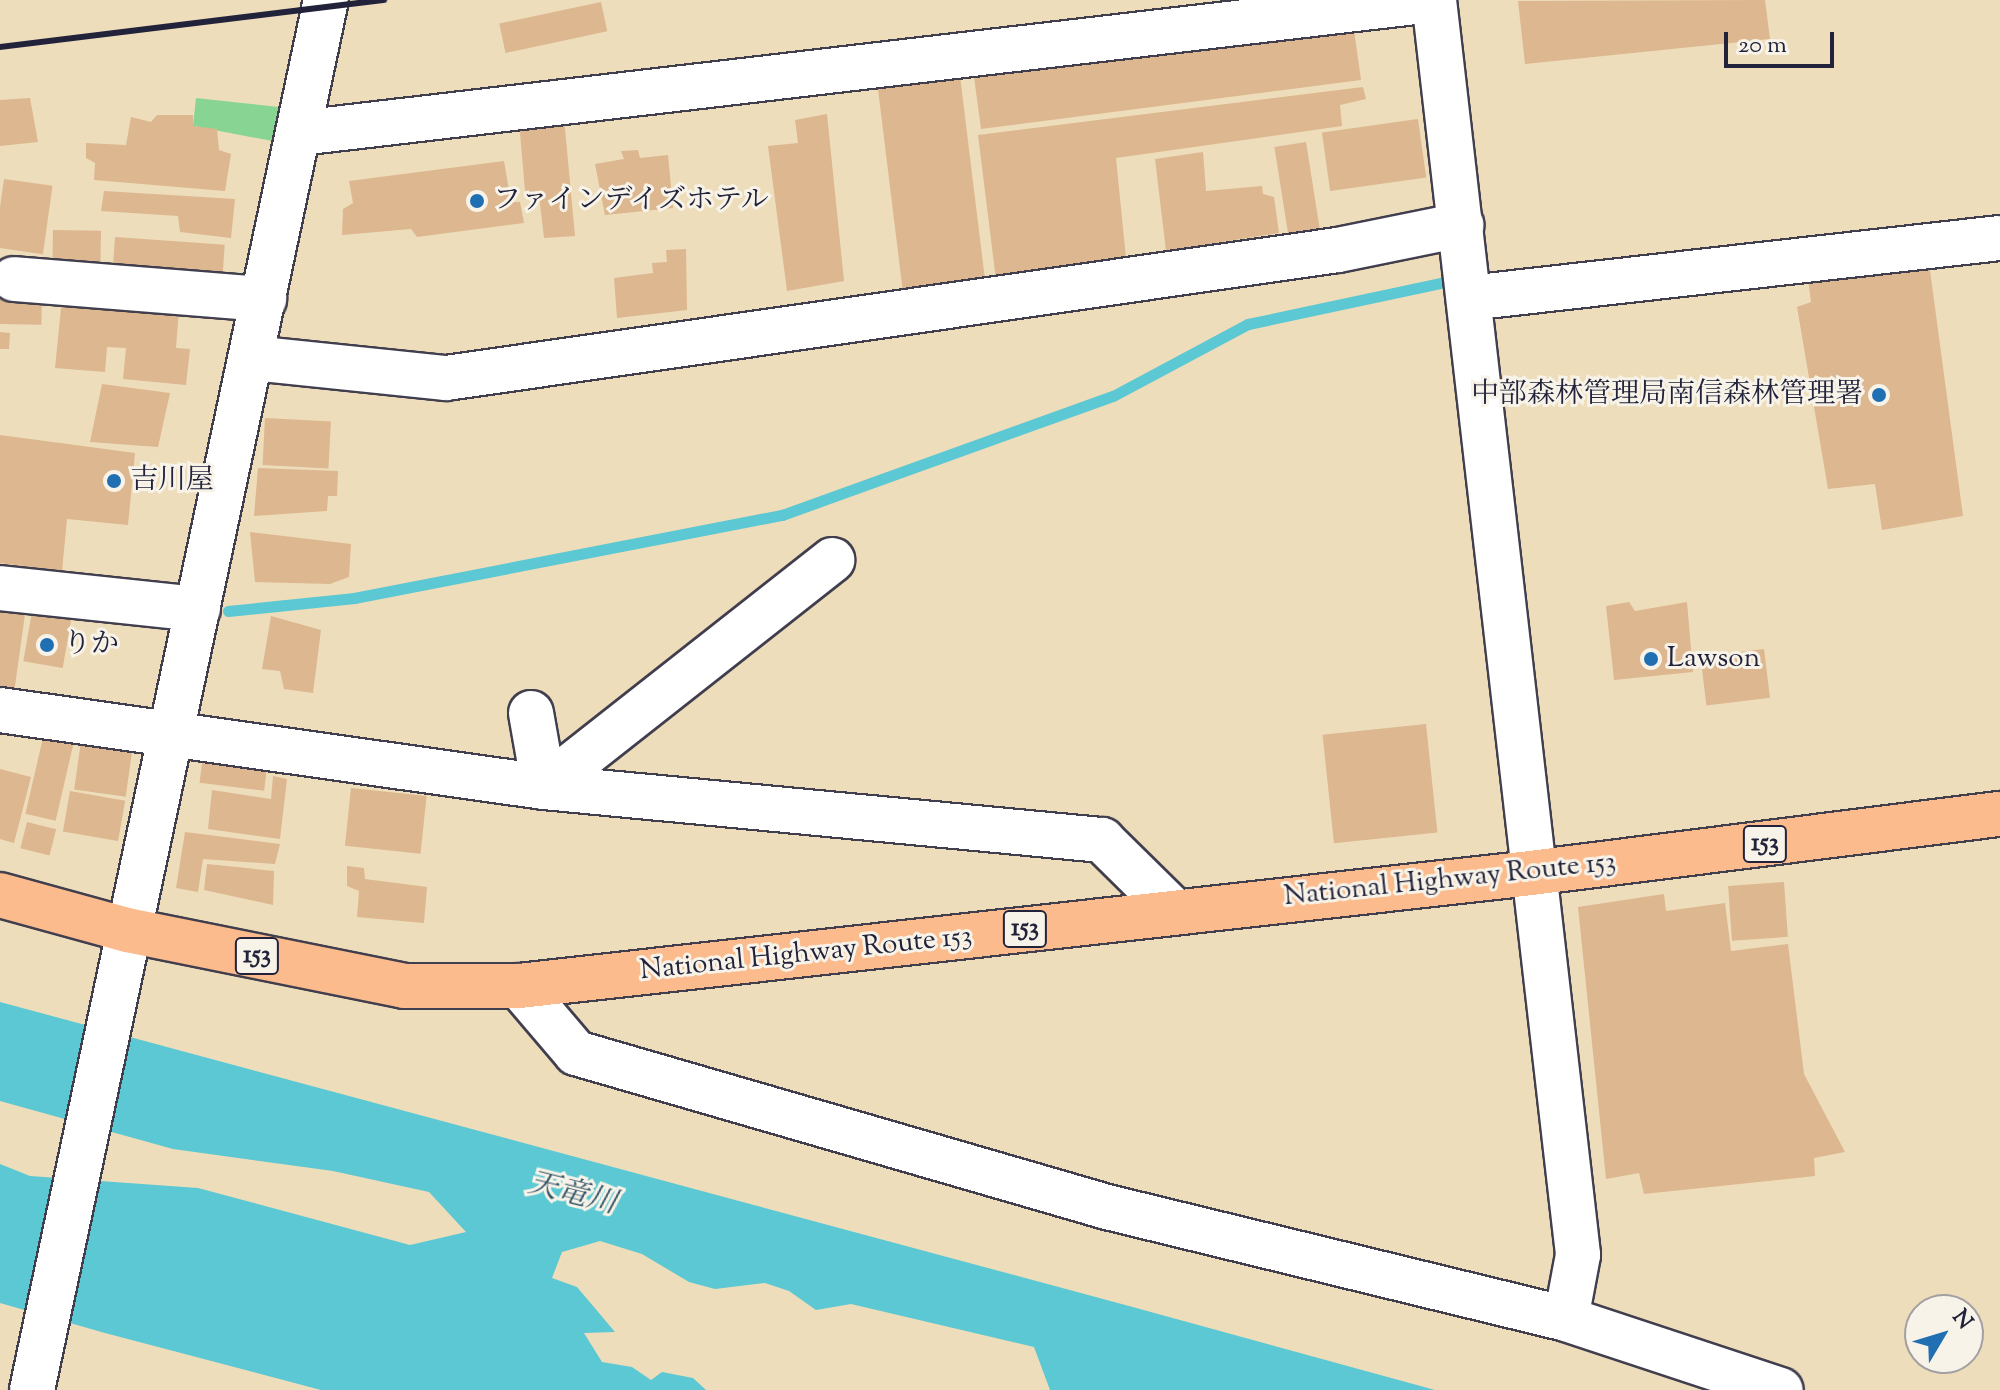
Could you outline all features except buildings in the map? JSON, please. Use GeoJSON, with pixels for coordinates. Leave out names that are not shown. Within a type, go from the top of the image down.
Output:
{"type":"FeatureCollection","features":[{"type":"Feature","properties":{"kind":"highway","name":"National Highway Route 153"},"geometry":{"type":"LineString","coordinates":[[0,895],[127,930],[404,986],[519,986],[913,944],[1172,909],[1531,873],[2000,814]]}},
{"type":"Feature","properties":{"kind":"street"},"geometry":{"type":"LineString","coordinates":[[28,1380],[127,930],[173,738],[326,0]]}},
{"type":"Feature","properties":{"kind":"street"},"geometry":{"type":"LineString","coordinates":[[300,133],[1433,0],[1461,225],[1531,873],[1578,1255],[1566,1319]]}},
{"type":"Feature","properties":{"kind":"street"},"geometry":{"type":"LineString","coordinates":[[251,358],[461,376],[1338,250],[1461,225]]}},
{"type":"Feature","properties":{"kind":"street"},"geometry":{"type":"LineString","coordinates":[[1469,298],[2000,238]]}},
{"type":"Feature","properties":{"kind":"street"},"geometry":{"type":"LineString","coordinates":[[14,279],[264,299]]}},
{"type":"Feature","properties":{"kind":"street"},"geometry":{"type":"LineString","coordinates":[[544,787],[832,560]]}},
{"type":"Feature","properties":{"kind":"street"},"geometry":{"type":"LineString","coordinates":[[0,588],[198,609]]}},
{"type":"Feature","properties":{"kind":"street"},"geometry":{"type":"LineString","coordinates":[[0,710],[173,738],[544,787],[1102,840],[1172,909]]}},
{"type":"Feature","properties":{"kind":"street"},"geometry":{"type":"LineString","coordinates":[[531,713],[544,787]]}},
{"type":"Feature","properties":{"kind":"street"},"geometry":{"type":"LineString","coordinates":[[519,986],[576,1053],[1107,1207],[1566,1319],[1781,1390]]}},
{"type":"Feature","properties":{"kind":"green space"},"geometry":{"type":"Polygon","coordinates":[[[196,98],[287,108],[283,143],[193,126],[196,98]]]}},
{"type":"Feature","properties":{"kind":"water","name":"天竜川"},"geometry":{"type":"Polygon","coordinates":[[[0,1002],[1435,1390],[1050,1390],[1034,1347],[851,1304],[816,1310],[789,1291],[765,1283],[715,1289],[689,1282],[642,1254],[600,1241],[562,1252],[552,1278],[577,1287],[615,1332],[584,1333],[602,1362],[632,1367],[651,1380],[662,1372],[693,1378],[706,1390],[321,1390],[105,1333],[0,1303],[0,1164],[30,1176],[198,1188],[410,1245],[466,1232],[429,1192],[333,1171],[173,1149],[0,1101],[0,1002]]]}},
{"type":"Feature","properties":{"kind":"waterway"},"geometry":{"type":"LineString","coordinates":[[228,611],[354,598],[782,515],[1113,396],[1248,324],[1445,282]]}},
{"type":"Feature","properties":{"kind":"railway"},"geometry":{"type":"LineString","coordinates":[[0,47],[384,0]]}},
{"type":"Feature","properties":{"kind":"place","name":"ファインデイズホテル"},"geometry":{"type":"Point","coordinates":[477,201]}},
{"type":"Feature","properties":{"kind":"place","name":"中部森林管理局南信森林管理署"},"geometry":{"type":"Point","coordinates":[1879,395]}},
{"type":"Feature","properties":{"kind":"place","name":"吉川屋"},"geometry":{"type":"Point","coordinates":[114,481]}},
{"type":"Feature","properties":{"kind":"place","name":"りか"},"geometry":{"type":"Point","coordinates":[47,645]}},
{"type":"Feature","properties":{"kind":"place","name":"Lawson"},"geometry":{"type":"Point","coordinates":[1651,659]}}]}
